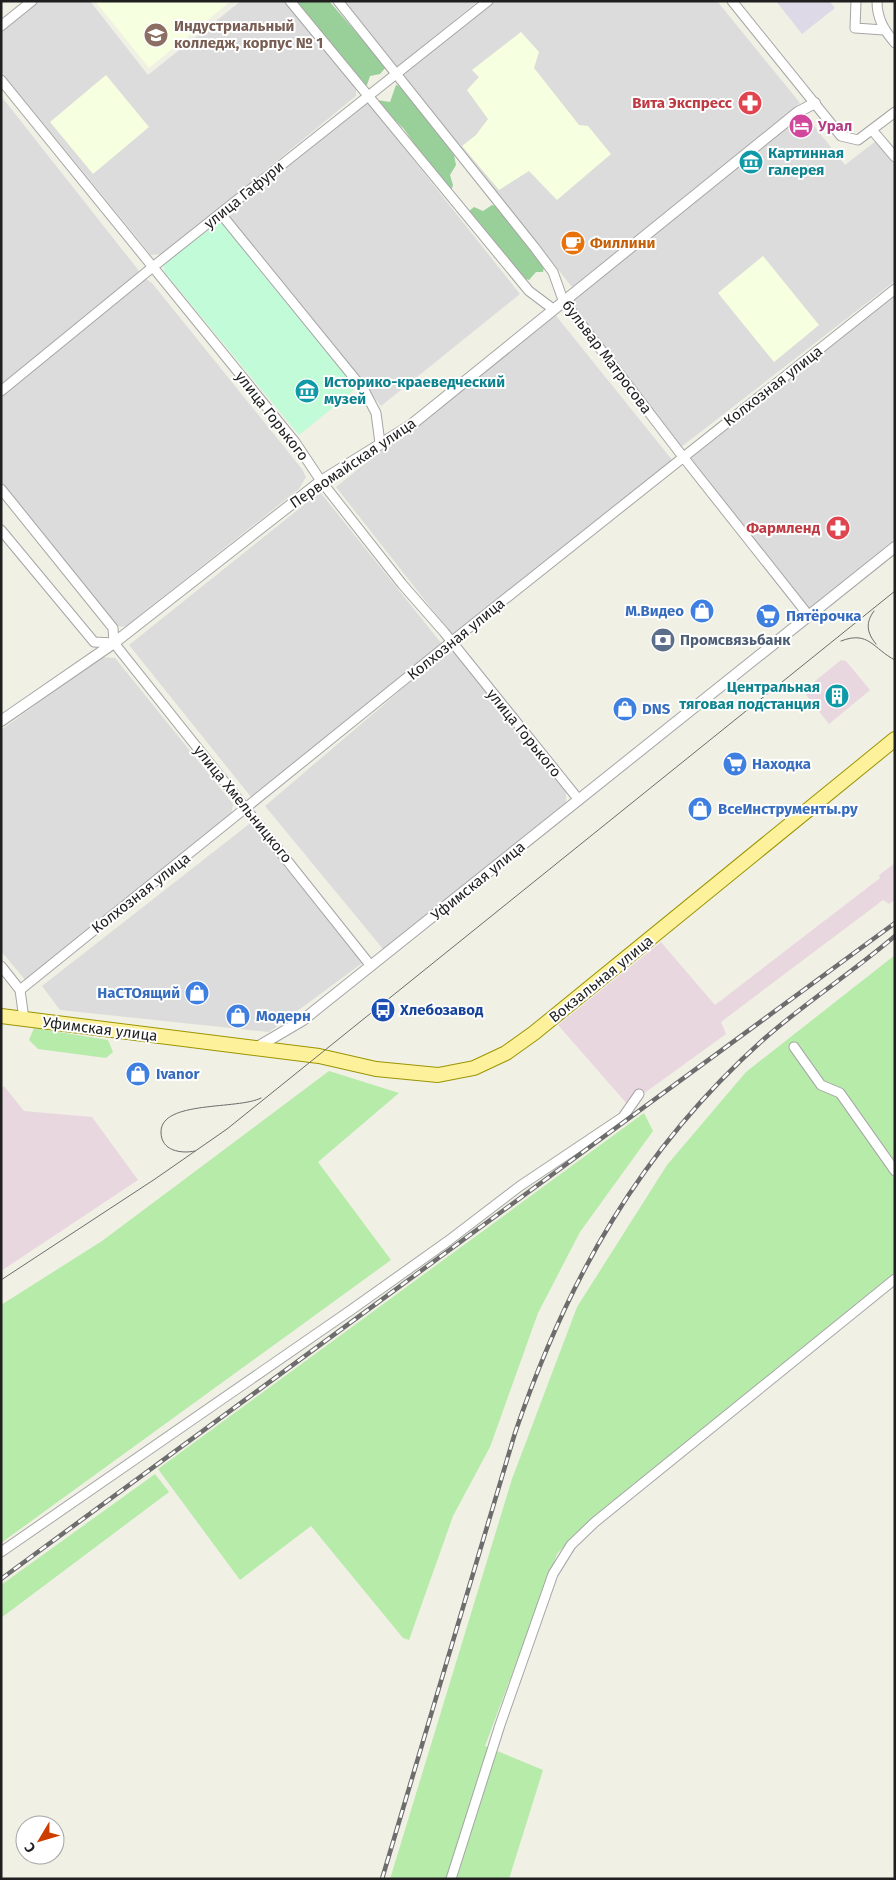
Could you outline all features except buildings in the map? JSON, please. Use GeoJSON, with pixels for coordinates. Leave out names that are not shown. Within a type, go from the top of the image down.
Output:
{"type":"FeatureCollection","features":[{"type":"Feature","properties":{"kind":"main road","name":"Вокзальная улица"},"geometry":{"type":"LineString","coordinates":[[253,1049],[319,1056],[376,1069],[438,1075],[474,1068],[506,1053],[534,1033],[895,739]]}},
{"type":"Feature","properties":{"kind":"main road","name":"Уфимская улица"},"geometry":{"type":"LineString","coordinates":[[1,1016],[253,1049]]}},
{"type":"Feature","properties":{"kind":"street"},"geometry":{"type":"LineString","coordinates":[[1,26],[32,1]]}},
{"type":"Feature","properties":{"kind":"street","name":"бульвар Матросова"},"geometry":{"type":"LineString","coordinates":[[290,1],[529,291],[553,309]]}},
{"type":"Feature","properties":{"kind":"street","name":"бульвар Матросова"},"geometry":{"type":"LineString","coordinates":[[338,1],[398,73],[553,272],[563,300],[808,616]]}},
{"type":"Feature","properties":{"kind":"street","name":"улица Гафури"},"geometry":{"type":"LineString","coordinates":[[1,391],[154,266],[488,1]]}},
{"type":"Feature","properties":{"kind":"street"},"geometry":{"type":"LineString","coordinates":[[732,1],[841,136],[858,140],[895,112]]}},
{"type":"Feature","properties":{"kind":"street"},"geometry":{"type":"LineString","coordinates":[[856,1],[855,28],[884,30]]}},
{"type":"Feature","properties":{"kind":"street"},"geometry":{"type":"LineString","coordinates":[[877,1],[877,12],[884,30],[895,44]]}},
{"type":"Feature","properties":{"kind":"street","name":"улица Горького"},"geometry":{"type":"LineString","coordinates":[[1,80],[154,266],[294,442],[321,481],[402,584],[452,642],[579,800]]}},
{"type":"Feature","properties":{"kind":"street","name":"Первомайская улица"},"geometry":{"type":"LineString","coordinates":[[1,721],[114,643],[321,481],[411,425],[563,300],[798,112],[815,103]]}},
{"type":"Feature","properties":{"kind":"street"},"geometry":{"type":"LineString","coordinates":[[872,130],[895,157]]}},
{"type":"Feature","properties":{"kind":"street"},"geometry":{"type":"LineString","coordinates":[[221,214],[364,390],[376,413],[380,444]]}},
{"type":"Feature","properties":{"kind":"street","name":"Колхозная улица"},"geometry":{"type":"LineString","coordinates":[[20,990],[895,289]]}},
{"type":"Feature","properties":{"kind":"street","name":"улица Хмельницкого"},"geometry":{"type":"LineString","coordinates":[[1,489],[113,628],[114,643],[371,966]]}},
{"type":"Feature","properties":{"kind":"street"},"geometry":{"type":"LineString","coordinates":[[1,530],[94,642],[114,643]]}},
{"type":"Feature","properties":{"kind":"street","name":"Уфимская улица"},"geometry":{"type":"LineString","coordinates":[[253,1049],[303,1020],[895,547]]}},
{"type":"Feature","properties":{"kind":"street"},"geometry":{"type":"LineString","coordinates":[[1,966],[20,990],[24,1019]]}},
{"type":"Feature","properties":{"kind":"street"},"geometry":{"type":"LineString","coordinates":[[794,1047],[821,1085],[840,1093],[895,1171]]}},
{"type":"Feature","properties":{"kind":"street"},"geometry":{"type":"LineString","coordinates":[[1,1552],[351,1310],[448,1241],[520,1186],[623,1117],[639,1094]]}},
{"type":"Feature","properties":{"kind":"street"},"geometry":{"type":"LineString","coordinates":[[451,1879],[500,1725],[553,1574],[571,1545],[595,1522],[895,1280]]}},
{"type":"Feature","properties":{"kind":"shaded area"},"geometry":{"type":"Polygon","coordinates":[[[31,1],[90,1],[148,75],[241,1],[286,1],[356,86],[356,96],[163,254],[151,255],[1,71],[1,24],[31,1]]]}},
{"type":"Feature","properties":{"kind":"shaded area","name":"Индустриальный колледж, корпус № 1"},"geometry":{"type":"Polygon","coordinates":[[[95,1],[231,1],[149,68],[95,1]]]}},
{"type":"Feature","properties":{"kind":"shaded area"},"geometry":{"type":"Polygon","coordinates":[[[344,1],[478,1],[397,67],[344,1]]]}},
{"type":"Feature","properties":{"kind":"shaded area"},"geometry":{"type":"Polygon","coordinates":[[[493,1],[717,1],[800,103],[572,287],[403,75],[493,1]]]}},
{"type":"Feature","properties":{"kind":"shaded area"},"geometry":{"type":"Polygon","coordinates":[[[776,1],[829,1],[835,8],[802,34],[776,1]]]}},
{"type":"Feature","properties":{"kind":"shaded area"},"geometry":{"type":"Polygon","coordinates":[[[521,32],[539,52],[534,68],[579,125],[588,126],[611,154],[557,200],[529,171],[499,190],[462,146],[476,135],[488,119],[467,90],[479,77],[472,70],[521,32]]]}},
{"type":"Feature","properties":{"kind":"shaded area"},"geometry":{"type":"Polygon","coordinates":[[[106,75],[149,127],[93,174],[50,122],[106,75]]]}},
{"type":"Feature","properties":{"kind":"shaded area"},"geometry":{"type":"Polygon","coordinates":[[[1,96],[139,271],[137,277],[1,386],[1,96]]]}},
{"type":"Feature","properties":{"kind":"shaded area"},"geometry":{"type":"Polygon","coordinates":[[[365,103],[370,105],[520,294],[381,406],[231,221],[229,215],[230,210],[365,103]]]}},
{"type":"Feature","properties":{"kind":"shaded area"},"geometry":{"type":"Polygon","coordinates":[[[803,112],[845,165],[877,140],[895,162],[895,281],[680,448],[568,301],[803,112]]]}},
{"type":"Feature","properties":{"kind":"shaded area"},"geometry":{"type":"Polygon","coordinates":[[[220,223],[226,226],[356,384],[352,392],[299,435],[164,272],[163,264],[220,223]]]}},
{"type":"Feature","properties":{"kind":"shaded area"},"geometry":{"type":"Polygon","coordinates":[[[763,256],[819,325],[774,362],[718,293],[763,256]]]}},
{"type":"Feature","properties":{"kind":"shaded area"},"geometry":{"type":"Polygon","coordinates":[[[146,279],[152,283],[302,469],[306,477],[299,489],[126,626],[121,627],[115,624],[1,481],[1,396],[146,279]]]}},
{"type":"Feature","properties":{"kind":"shaded area"},"geometry":{"type":"Polygon","coordinates":[[[895,293],[895,539],[809,609],[689,459],[895,293]]]}},
{"type":"Feature","properties":{"kind":"shaded area"},"geometry":{"type":"Polygon","coordinates":[[[553,312],[673,461],[453,636],[336,487],[553,312]]]}},
{"type":"Feature","properties":{"kind":"shaded area"},"geometry":{"type":"Polygon","coordinates":[[[320,492],[442,644],[251,797],[129,645],[320,492]]]}},
{"type":"Feature","properties":{"kind":"shaded area"},"geometry":{"type":"Polygon","coordinates":[[[454,652],[566,792],[566,803],[383,949],[265,806],[442,655],[454,652]]]}},
{"type":"Feature","properties":{"kind":"shaded area"},"geometry":{"type":"Polygon","coordinates":[[[102,657],[115,658],[233,804],[231,815],[26,981],[1,951],[1,730],[102,657]]]}},
{"type":"Feature","properties":{"kind":"shaded area"},"geometry":{"type":"Polygon","coordinates":[[[841,660],[846,661],[870,690],[829,724],[803,691],[841,660]]]}},
{"type":"Feature","properties":{"kind":"shaded area"},"geometry":{"type":"Polygon","coordinates":[[[253,821],[365,961],[269,1032],[60,1010],[42,986],[253,821]]]}},
{"type":"Feature","properties":{"kind":"shaded area"},"geometry":{"type":"Polygon","coordinates":[[[895,863],[895,900],[889,904],[883,900],[721,1022],[726,1034],[628,1105],[558,1025],[661,942],[715,1005],[880,878],[879,875],[895,863]]]}},
{"type":"Feature","properties":{"kind":"shaded area"},"geometry":{"type":"Polygon","coordinates":[[[4,1086],[24,1111],[92,1117],[138,1180],[1,1271],[1,1089],[4,1086]]]}},
{"type":"Feature","properties":{"kind":"green space"},"geometry":{"type":"Polygon","coordinates":[[[295,1],[329,1],[386,67],[380,74],[370,76],[367,85],[362,84],[295,1]]]}},
{"type":"Feature","properties":{"kind":"green space"},"geometry":{"type":"Polygon","coordinates":[[[396,85],[417,105],[454,155],[456,165],[450,175],[453,185],[451,191],[434,173],[404,129],[379,105],[377,100],[390,102],[396,85]]]}},
{"type":"Feature","properties":{"kind":"green space"},"geometry":{"type":"Polygon","coordinates":[[[492,205],[498,207],[544,267],[543,272],[536,272],[529,280],[523,278],[469,211],[474,207],[483,211],[492,205]]]}},
{"type":"Feature","properties":{"kind":"green space"},"geometry":{"type":"Polygon","coordinates":[[[895,955],[895,1272],[575,1534],[557,1554],[485,1746],[543,1770],[509,1879],[390,1879],[512,1479],[577,1307],[667,1165],[746,1072],[895,955]]]}},
{"type":"Feature","properties":{"kind":"green space"},"geometry":{"type":"Polygon","coordinates":[[[34,1028],[108,1040],[113,1052],[106,1058],[38,1049],[29,1040],[34,1028]]]}},
{"type":"Feature","properties":{"kind":"green space"},"geometry":{"type":"Polygon","coordinates":[[[329,1071],[399,1093],[318,1162],[391,1260],[1,1543],[1,1305],[102,1241],[329,1071]]]}},
{"type":"Feature","properties":{"kind":"green space"},"geometry":{"type":"Polygon","coordinates":[[[644,1113],[653,1131],[580,1232],[538,1313],[490,1447],[453,1516],[409,1640],[403,1638],[311,1526],[240,1580],[158,1469],[644,1113]]]}},
{"type":"Feature","properties":{"kind":"green space"},"geometry":{"type":"Polygon","coordinates":[[[155,1474],[169,1492],[1,1618],[1,1585],[155,1474]]]}},
{"type":"Feature","properties":{"kind":"tram line"},"geometry":{"type":"LineString","coordinates":[[1,1280],[155,1179],[227,1129],[895,591]]}},
{"type":"Feature","properties":{"kind":"tram line"},"geometry":{"type":"LineString","coordinates":[[874,611],[869,620],[868,628],[876,644]]}},
{"type":"Feature","properties":{"kind":"tram line"},"geometry":{"type":"LineString","coordinates":[[841,641],[850,638],[865,639],[895,660]]}},
{"type":"Feature","properties":{"kind":"tram line"},"geometry":{"type":"LineString","coordinates":[[195,1151],[184,1152],[168,1147],[164,1143],[161,1132],[164,1122],[173,1115],[187,1110],[250,1102],[261,1098]]}},
{"type":"Feature","properties":{"kind":"railway"},"geometry":{"type":"LineString","coordinates":[[1,1579],[895,923]]}},
{"type":"Feature","properties":{"kind":"railway"},"geometry":{"type":"LineString","coordinates":[[382,1879],[515,1433],[536,1376],[584,1269],[613,1220],[645,1172],[680,1126],[720,1081],[780,1025],[895,936]]}},
{"type":"Feature","properties":{"kind":"place","name":"Индустриальный колледж, корпус № 1"},"geometry":{"type":"Point","coordinates":[156,35]}},
{"type":"Feature","properties":{"kind":"place","name":"Вита Экспресс"},"geometry":{"type":"Point","coordinates":[750,103]}},
{"type":"Feature","properties":{"kind":"place","name":"Урал"},"geometry":{"type":"Point","coordinates":[801,126]}},
{"type":"Feature","properties":{"kind":"place","name":"Картинная галерея"},"geometry":{"type":"Point","coordinates":[751,162]}},
{"type":"Feature","properties":{"kind":"place","name":"Филлини"},"geometry":{"type":"Point","coordinates":[573,243]}},
{"type":"Feature","properties":{"kind":"place","name":"Историко-краеведческий музей"},"geometry":{"type":"Point","coordinates":[307,391]}},
{"type":"Feature","properties":{"kind":"place","name":"Фармленд"},"geometry":{"type":"Point","coordinates":[838,528]}},
{"type":"Feature","properties":{"kind":"place","name":"М.Видео"},"geometry":{"type":"Point","coordinates":[702,611]}},
{"type":"Feature","properties":{"kind":"place","name":"Пятёрочка"},"geometry":{"type":"Point","coordinates":[768,616]}},
{"type":"Feature","properties":{"kind":"place","name":"Промсвязьбанк"},"geometry":{"type":"Point","coordinates":[663,640]}},
{"type":"Feature","properties":{"kind":"place","name":"Центральная тяговая подстанция"},"geometry":{"type":"Point","coordinates":[837,696]}},
{"type":"Feature","properties":{"kind":"place","name":"DNS"},"geometry":{"type":"Point","coordinates":[625,709]}},
{"type":"Feature","properties":{"kind":"place","name":"Находка"},"geometry":{"type":"Point","coordinates":[735,764]}},
{"type":"Feature","properties":{"kind":"place","name":"ВсеИнструменты.ру"},"geometry":{"type":"Point","coordinates":[700,809]}},
{"type":"Feature","properties":{"kind":"place","name":"НаСТОящий"},"geometry":{"type":"Point","coordinates":[197,993]}},
{"type":"Feature","properties":{"kind":"place","name":"Хлебозавод"},"geometry":{"type":"Point","coordinates":[383,1010]}},
{"type":"Feature","properties":{"kind":"place","name":"Модерн"},"geometry":{"type":"Point","coordinates":[238,1016]}},
{"type":"Feature","properties":{"kind":"place","name":"Ivanor"},"geometry":{"type":"Point","coordinates":[138,1074]}}]}
